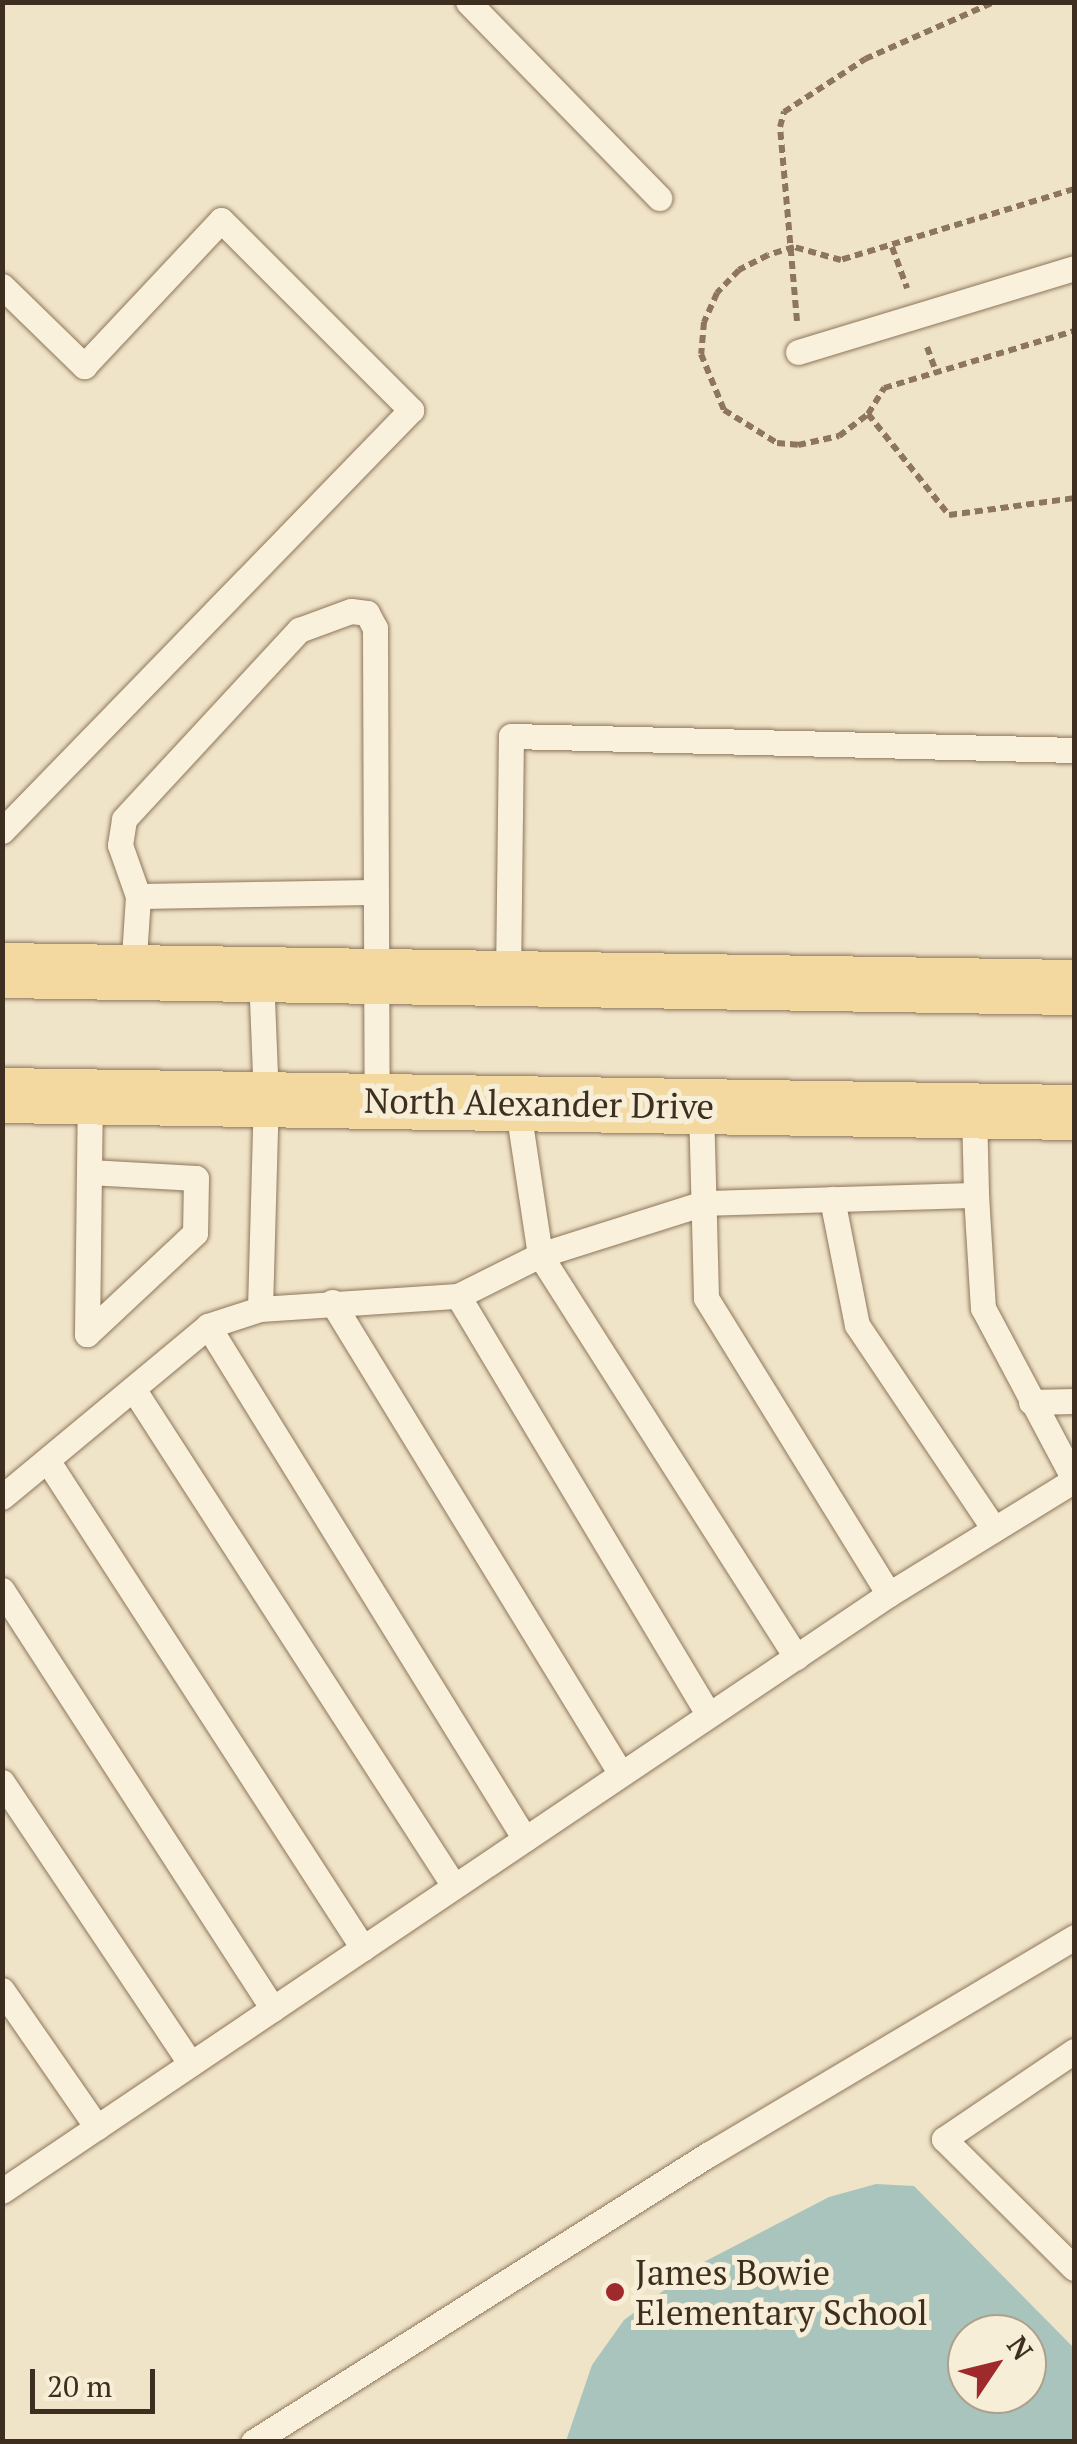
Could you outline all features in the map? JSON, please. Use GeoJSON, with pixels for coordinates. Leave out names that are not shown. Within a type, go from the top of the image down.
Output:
{"type":"FeatureCollection","features":[{"type":"Feature","properties":{"kind":"main road"},"geometry":{"type":"LineString","coordinates":[[2,970],[1074,988]]}},
{"type":"Feature","properties":{"kind":"main road","name":"North Alexander Drive"},"geometry":{"type":"LineString","coordinates":[[2,1095],[1074,1112]]}},
{"type":"Feature","properties":{"kind":"lane"},"geometry":{"type":"LineString","coordinates":[[468,2],[658,198]]}},
{"type":"Feature","properties":{"kind":"lane"},"geometry":{"type":"LineString","coordinates":[[2,286],[84,366],[220,220],[411,410],[2,831]]}},
{"type":"Feature","properties":{"kind":"lane"},"geometry":{"type":"LineString","coordinates":[[798,352],[1074,268]]}},
{"type":"Feature","properties":{"kind":"lane"},"geometry":{"type":"LineString","coordinates":[[133,972],[138,896],[120,845],[124,819],[299,630],[351,611],[367,613],[375,628],[372,892],[377,1099]]}},
{"type":"Feature","properties":{"kind":"lane"},"geometry":{"type":"LineString","coordinates":[[508,978],[511,736],[1074,750]]}},
{"type":"Feature","properties":{"kind":"lane"},"geometry":{"type":"LineString","coordinates":[[138,896],[372,892]]}},
{"type":"Feature","properties":{"kind":"lane"},"geometry":{"type":"LineString","coordinates":[[260,1309],[266,1100],[261,975]]}},
{"type":"Feature","properties":{"kind":"lane"},"geometry":{"type":"LineString","coordinates":[[89,1172],[196,1178],[195,1233],[87,1334],[87,1298],[90,1096]]}},
{"type":"Feature","properties":{"kind":"lane"},"geometry":{"type":"LineString","coordinates":[[517,1103],[540,1255],[796,1657]]}},
{"type":"Feature","properties":{"kind":"lane"},"geometry":{"type":"LineString","coordinates":[[702,1106],[706,1298],[889,1594]]}},
{"type":"Feature","properties":{"kind":"lane"},"geometry":{"type":"LineString","coordinates":[[2,2190],[889,1594],[1074,1480],[983,1308],[974,1110]]}},
{"type":"Feature","properties":{"kind":"lane"},"geometry":{"type":"LineString","coordinates":[[2,1498],[49,1463],[208,1326],[260,1309],[458,1296],[540,1255],[704,1203],[976,1195]]}},
{"type":"Feature","properties":{"kind":"lane"},"geometry":{"type":"LineString","coordinates":[[832,1199],[857,1325],[994,1529]]}},
{"type":"Feature","properties":{"kind":"lane"},"geometry":{"type":"LineString","coordinates":[[458,1296],[709,1716]]}},
{"type":"Feature","properties":{"kind":"lane"},"geometry":{"type":"LineString","coordinates":[[332,1302],[622,1774]]}},
{"type":"Feature","properties":{"kind":"lane"},"geometry":{"type":"LineString","coordinates":[[208,1326],[525,1839]]}},
{"type":"Feature","properties":{"kind":"lane"},"geometry":{"type":"LineString","coordinates":[[134,1390],[454,1886]]}},
{"type":"Feature","properties":{"kind":"lane"},"geometry":{"type":"LineString","coordinates":[[1031,1402],[1074,1401]]}},
{"type":"Feature","properties":{"kind":"lane"},"geometry":{"type":"LineString","coordinates":[[49,1463],[364,1948]]}},
{"type":"Feature","properties":{"kind":"lane"},"geometry":{"type":"LineString","coordinates":[[2,1590],[272,2009]]}},
{"type":"Feature","properties":{"kind":"lane"},"geometry":{"type":"LineString","coordinates":[[2,1782],[191,2064]]}},
{"type":"Feature","properties":{"kind":"lane"},"geometry":{"type":"LineString","coordinates":[[253,2442],[709,2154],[1074,1937]]}},
{"type":"Feature","properties":{"kind":"lane"},"geometry":{"type":"LineString","coordinates":[[2,1990],[96,2127]]}},
{"type":"Feature","properties":{"kind":"lane"},"geometry":{"type":"LineString","coordinates":[[1074,2051],[944,2138],[1074,2268]]}},
{"type":"Feature","properties":{"kind":"path"},"geometry":{"type":"LineString","coordinates":[[798,352],[780,127],[784,112],[892,45],[994,2]]}},
{"type":"Feature","properties":{"kind":"path"},"geometry":{"type":"LineString","coordinates":[[868,414],[949,515],[1074,498]]}},
{"type":"Feature","properties":{"kind":"water"},"geometry":{"type":"Polygon","coordinates":[[[876,2184],[914,2186],[1040,2314],[947,2314],[947,2414],[1047,2414],[1047,2321],[1074,2348],[1074,2441],[566,2441],[592,2365],[624,2320],[698,2265],[829,2197],[876,2184]]]}},
{"type":"Feature","properties":{"kind":"place","name":"James Bowie Elementary School"},"geometry":{"type":"Point","coordinates":[615,2292]}}]}
